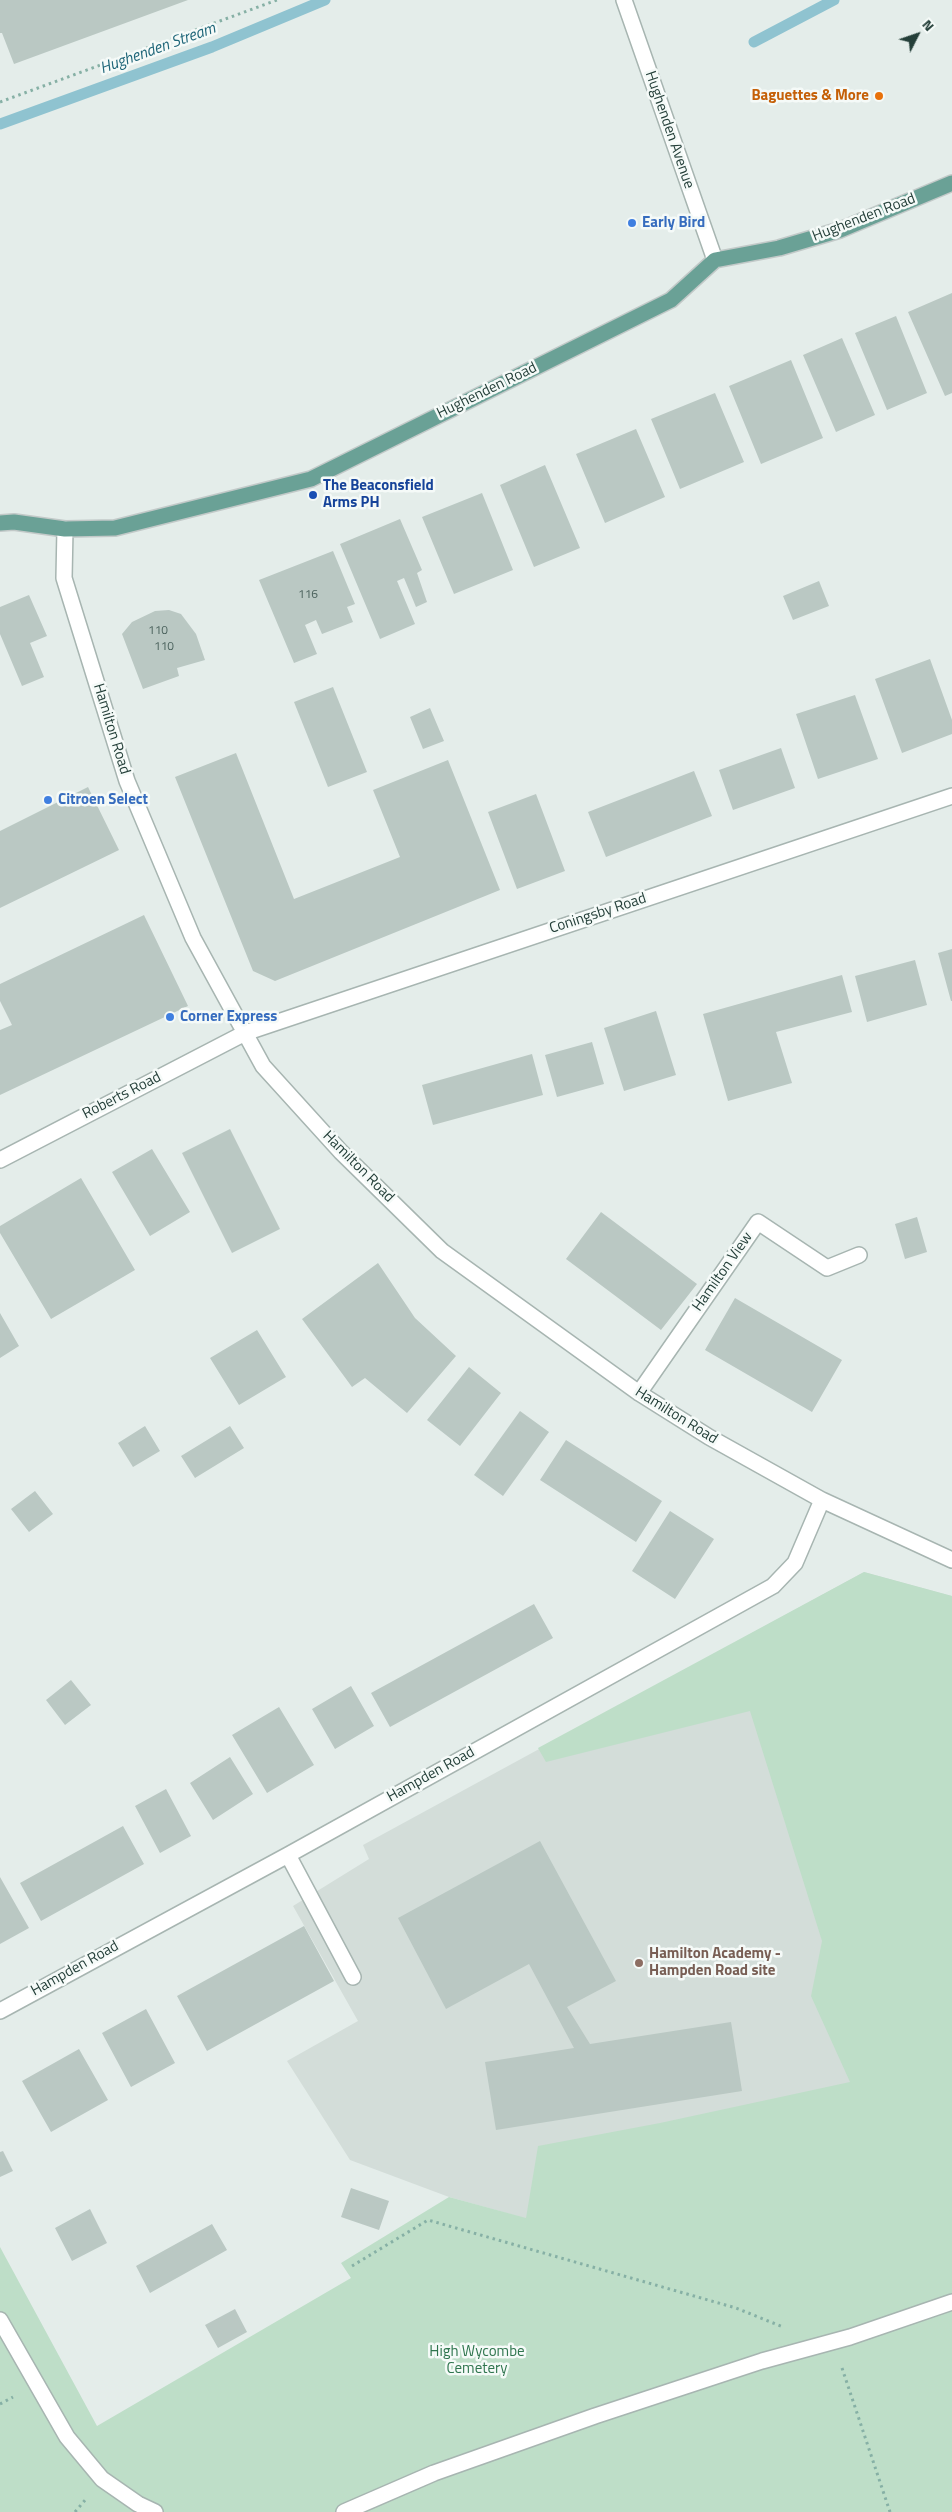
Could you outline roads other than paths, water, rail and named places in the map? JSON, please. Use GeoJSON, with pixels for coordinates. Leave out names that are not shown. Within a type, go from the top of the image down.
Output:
{"type":"FeatureCollection","features":[{"type":"Feature","properties":{"kind":"main road","name":"Hughenden Road"},"geometry":{"type":"LineString","coordinates":[[0,523],[14,522],[65,529],[115,528],[311,479],[671,300],[714,260],[779,248],[840,230],[952,183]]}},
{"type":"Feature","properties":{"kind":"street","name":"Hughenden Avenue"},"geometry":{"type":"LineString","coordinates":[[624,0],[714,260]]}},
{"type":"Feature","properties":{"kind":"street","name":"Hamilton Road"},"geometry":{"type":"LineString","coordinates":[[65,529],[64,578],[127,781],[193,938],[263,1066],[341,1152],[442,1251],[639,1393],[709,1437],[822,1500],[952,1560]]}},
{"type":"Feature","properties":{"kind":"street","name":"Coningsby Road"},"geometry":{"type":"LineString","coordinates":[[244,1033],[952,796]]}},
{"type":"Feature","properties":{"kind":"street","name":"Roberts Road"},"geometry":{"type":"LineString","coordinates":[[0,1160],[244,1033]]}},
{"type":"Feature","properties":{"kind":"street","name":"Hamilton View"},"geometry":{"type":"LineString","coordinates":[[639,1393],[758,1222],[827,1268],[859,1255]]}},
{"type":"Feature","properties":{"kind":"street","name":"Hampden Road"},"geometry":{"type":"LineString","coordinates":[[0,2011],[288,1855],[773,1586],[795,1563],[822,1500]]}},
{"type":"Feature","properties":{"kind":"street"},"geometry":{"type":"LineString","coordinates":[[288,1855],[353,1977]]}},
{"type":"Feature","properties":{"kind":"street"},"geometry":{"type":"LineString","coordinates":[[344,2512],[434,2472],[594,2416],[952,2302]]}},
{"type":"Feature","properties":{"kind":"street"},"geometry":{"type":"LineString","coordinates":[[0,2320],[67,2437],[102,2479],[138,2504],[155,2512]]}},
{"type":"Feature","properties":{"kind":"waterway","name":"Hughenden Stream"},"geometry":{"type":"LineString","coordinates":[[0,124],[212,47],[325,0]]}},
{"type":"Feature","properties":{"kind":"waterway","name":"Hughenden Stream"},"geometry":{"type":"LineString","coordinates":[[754,42],[834,0]]}},
{"type":"Feature","properties":{"kind":"place","name":"Baguettes & More"},"geometry":{"type":"Point","coordinates":[879,96]}},
{"type":"Feature","properties":{"kind":"place","name":"Early Bird"},"geometry":{"type":"Point","coordinates":[632,223]}},
{"type":"Feature","properties":{"kind":"place","name":"The Beaconsfield Arms PH"},"geometry":{"type":"Point","coordinates":[313,495]}},
{"type":"Feature","properties":{"kind":"place","name":"Citroen Select"},"geometry":{"type":"Point","coordinates":[48,800]}},
{"type":"Feature","properties":{"kind":"place","name":"Corner Express"},"geometry":{"type":"Point","coordinates":[170,1017]}},
{"type":"Feature","properties":{"kind":"place","name":"Hamilton Academy - Hampden Road site"},"geometry":{"type":"Point","coordinates":[639,1963]}},
{"type":"Feature","properties":{"kind":"park label","name":"High Wycombe Cemetery"},"geometry":{"type":"Point","coordinates":[477,2360]}}]}
